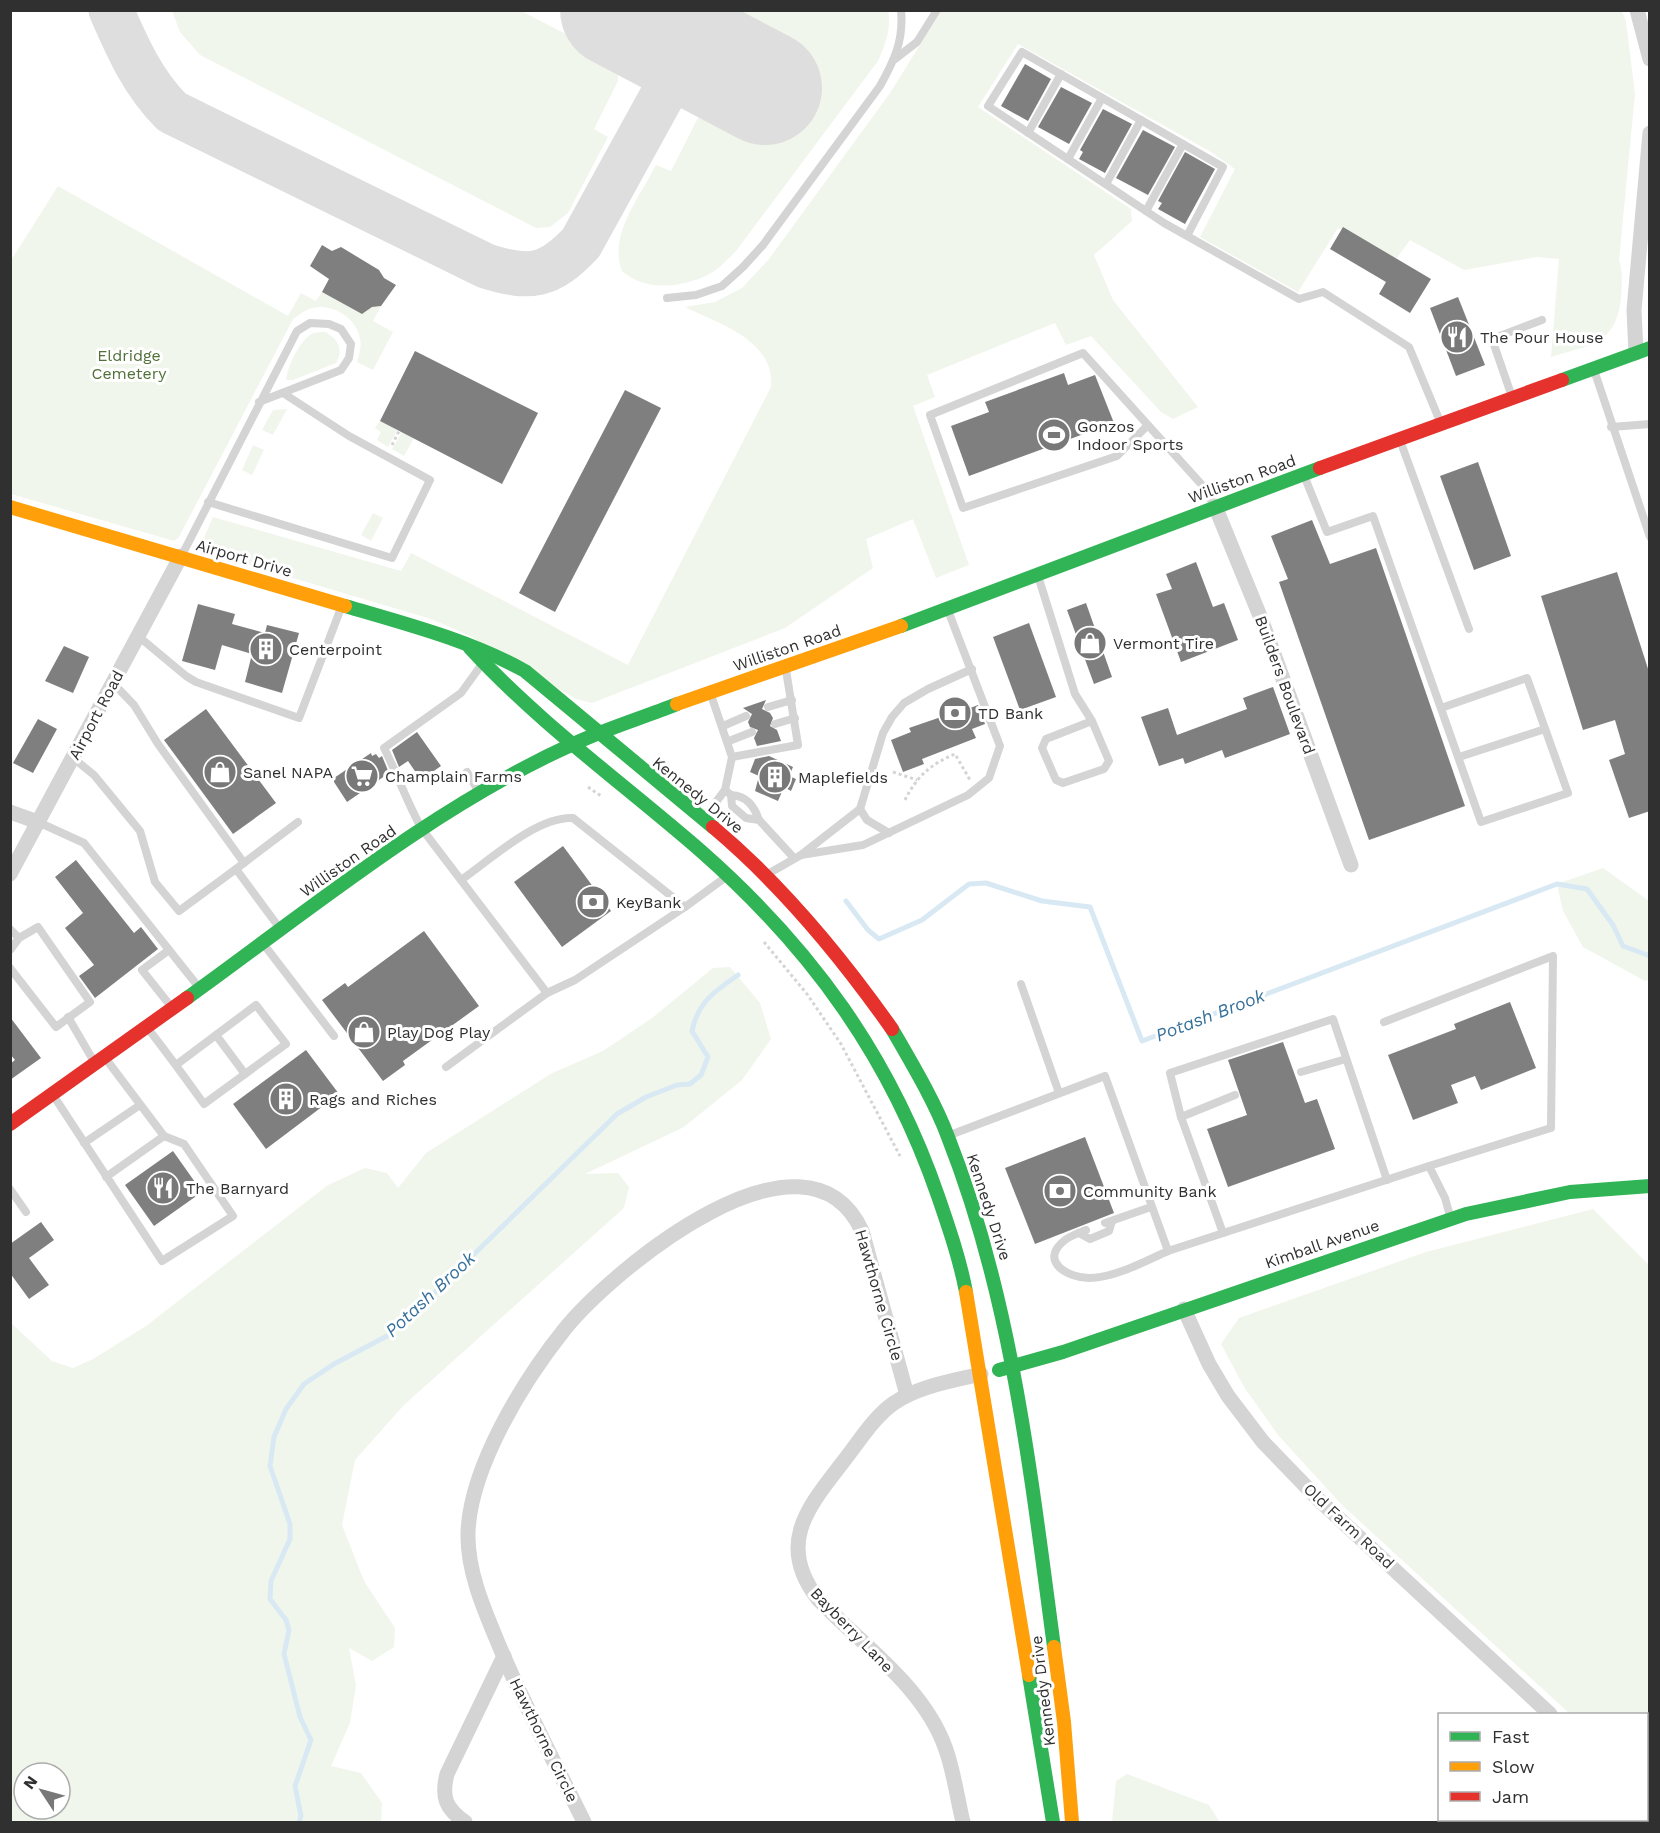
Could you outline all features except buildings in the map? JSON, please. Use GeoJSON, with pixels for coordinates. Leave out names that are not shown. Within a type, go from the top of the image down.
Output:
{"type":"FeatureCollection","features":[{"type":"Feature","properties":{"kind":"main road","name":"Williston Road"},"geometry":{"type":"LineString","coordinates":[[10,1124],[422,829],[479,794],[570,745],[710,692],[948,610],[1215,506],[1643,350]]}},
{"type":"Feature","properties":{"kind":"main road","name":"Airport Drive"},"geometry":{"type":"LineString","coordinates":[[10,507],[343,604],[430,631],[498,656],[525,671],[598,734]]}},
{"type":"Feature","properties":{"kind":"main road","name":"Airport Drive"},"geometry":{"type":"LineString","coordinates":[[467,645],[482,663],[570,745]]}},
{"type":"Feature","properties":{"kind":"main road","name":"Kennedy Drive"},"geometry":{"type":"LineString","coordinates":[[598,734],[731,842],[821,933],[893,1030],[948,1136],[989,1259],[1012,1367],[1047,1590],[1064,1722],[1072,1822]]}},
{"type":"Feature","properties":{"kind":"main road","name":"Kennedy Drive"},"geometry":{"type":"LineString","coordinates":[[570,745],[678,831],[785,933],[820,976],[863,1036],[893,1092],[928,1170],[950,1229],[964,1281],[981,1374],[1035,1724],[1053,1822]]}},
{"type":"Feature","properties":{"kind":"main road"},"geometry":{"type":"LineString","coordinates":[[727,876],[765,876]]}},
{"type":"Feature","properties":{"kind":"main road","name":"Kimball Avenue"},"geometry":{"type":"LineString","coordinates":[[981,1374],[1053,1356],[1184,1309],[1486,1207],[1552,1194],[1650,1186]]}},
{"type":"Feature","properties":{"kind":"street"},"geometry":{"type":"LineString","coordinates":[[1638,10],[1650,59]]}},
{"type":"Feature","properties":{"kind":"street"},"geometry":{"type":"LineString","coordinates":[[1643,350],[1634,310],[1650,133]]}},
{"type":"Feature","properties":{"kind":"street","name":"Builders Boulevard"},"geometry":{"type":"LineString","coordinates":[[1215,506],[1260,616],[1351,865]]}},
{"type":"Feature","properties":{"kind":"street","name":"Airport Road"},"geometry":{"type":"LineString","coordinates":[[10,874],[181,556]]}},
{"type":"Feature","properties":{"kind":"street"},"geometry":{"type":"LineString","coordinates":[[10,812],[38,822]]}},
{"type":"Feature","properties":{"kind":"street","name":"Hawthorne Circle"},"geometry":{"type":"LineString","coordinates":[[584,1822],[504,1656],[482,1601],[471,1560],[468,1535],[470,1509],[476,1486],[520,1392],[565,1329],[607,1286],[665,1239],[714,1211],[758,1193],[799,1187],[827,1191],[838,1198],[856,1217],[867,1244],[907,1395]]}},
{"type":"Feature","properties":{"kind":"street","name":"Old Farm Road"},"geometry":{"type":"LineString","coordinates":[[1184,1309],[1209,1364],[1228,1396],[1263,1442],[1319,1500],[1549,1713]]}},
{"type":"Feature","properties":{"kind":"street","name":"Bayberry Lane"},"geometry":{"type":"LineString","coordinates":[[963,1822],[946,1747],[929,1715],[905,1685],[807,1586],[797,1552],[801,1521],[808,1508],[870,1427],[892,1404],[907,1395],[981,1374]]}},
{"type":"Feature","properties":{"kind":"street","name":"Hawthorne Circle"},"geometry":{"type":"LineString","coordinates":[[465,1822],[448,1808],[444,1788],[447,1774],[504,1656]]}},
{"type":"Feature","properties":{"kind":"lane"},"geometry":{"type":"LineString","coordinates":[[667,298],[696,295],[722,286],[763,245],[866,105],[895,59],[903,30],[901,10]]}},
{"type":"Feature","properties":{"kind":"lane"},"geometry":{"type":"LineString","coordinates":[[895,59],[917,42],[938,10]]}},
{"type":"Feature","properties":{"kind":"lane"},"geometry":{"type":"LineString","coordinates":[[1187,236],[1223,167],[1022,52],[988,106],[1187,236],[1299,299],[1323,292],[1410,347],[1441,424]]}},
{"type":"Feature","properties":{"kind":"lane"},"geometry":{"type":"LineString","coordinates":[[1028,133],[1061,74]]}},
{"type":"Feature","properties":{"kind":"lane"},"geometry":{"type":"LineString","coordinates":[[1068,159],[1102,98]]}},
{"type":"Feature","properties":{"kind":"lane"},"geometry":{"type":"LineString","coordinates":[[1106,184],[1142,120]]}},
{"type":"Feature","properties":{"kind":"lane"},"geometry":{"type":"LineString","coordinates":[[1146,211],[1183,144]]}},
{"type":"Feature","properties":{"kind":"lane"},"geometry":{"type":"LineString","coordinates":[[1512,398],[1492,339],[1542,320]]}},
{"type":"Feature","properties":{"kind":"lane"},"geometry":{"type":"LineString","coordinates":[[181,556],[259,402],[297,331],[310,323],[329,324],[340,329],[351,344],[349,358],[341,370],[259,402]]}},
{"type":"Feature","properties":{"kind":"lane"},"geometry":{"type":"LineString","coordinates":[[1148,425],[1117,456],[963,508],[930,415],[1083,353],[1148,425],[1202,485],[1215,506]]}},
{"type":"Feature","properties":{"kind":"lane"},"geometry":{"type":"LineString","coordinates":[[1593,368],[1650,537]]}},
{"type":"Feature","properties":{"kind":"lane"},"geometry":{"type":"LineString","coordinates":[[208,502],[392,558],[430,480],[349,436],[283,393]]}},
{"type":"Feature","properties":{"kind":"lane"},"geometry":{"type":"LineString","coordinates":[[1611,427],[1650,424]]}},
{"type":"Feature","properties":{"kind":"lane"},"geometry":{"type":"LineString","coordinates":[[1400,439],[1469,629]]}},
{"type":"Feature","properties":{"kind":"lane"},"geometry":{"type":"LineString","coordinates":[[1303,474],[1327,532],[1373,516],[1481,822],[1568,794],[1527,678],[1441,708]]}},
{"type":"Feature","properties":{"kind":"lane"},"geometry":{"type":"LineString","coordinates":[[1038,574],[1075,694],[1092,721],[1109,761],[1104,769],[1063,783],[1056,780],[1042,748],[1046,739],[1092,721]]}},
{"type":"Feature","properties":{"kind":"lane"},"geometry":{"type":"LineString","coordinates":[[138,636],[196,682],[299,718],[343,604]]}},
{"type":"Feature","properties":{"kind":"lane"},"geometry":{"type":"LineString","coordinates":[[798,857],[863,845],[968,795],[989,778],[1000,746],[948,610]]}},
{"type":"Feature","properties":{"kind":"lane"},"geometry":{"type":"LineString","coordinates":[[482,663],[461,693],[384,748],[403,785],[409,807],[422,829],[547,993]]}},
{"type":"Feature","properties":{"kind":"lane"},"geometry":{"type":"LineString","coordinates":[[732,757],[798,745],[785,666]]}},
{"type":"Feature","properties":{"kind":"lane"},"geometry":{"type":"LineString","coordinates":[[765,876],[798,857],[860,809],[883,733],[892,717],[904,703],[928,688],[972,669]]}},
{"type":"Feature","properties":{"kind":"lane"},"geometry":{"type":"LineString","coordinates":[[113,683],[134,705],[158,744],[244,863]]}},
{"type":"Feature","properties":{"kind":"lane"},"geometry":{"type":"LineString","coordinates":[[710,692],[729,741],[732,757],[728,793],[732,806],[746,818],[759,820]]}},
{"type":"Feature","properties":{"kind":"lane"},"geometry":{"type":"LineString","coordinates":[[768,707],[792,700]]}},
{"type":"Feature","properties":{"kind":"lane"},"geometry":{"type":"LineString","coordinates":[[723,726],[746,716]]}},
{"type":"Feature","properties":{"kind":"lane"},"geometry":{"type":"LineString","coordinates":[[775,724],[795,718]]}},
{"type":"Feature","properties":{"kind":"lane"},"geometry":{"type":"LineString","coordinates":[[1459,757],[1545,729]]}},
{"type":"Feature","properties":{"kind":"lane"},"geometry":{"type":"LineString","coordinates":[[729,741],[752,732]]}},
{"type":"Feature","properties":{"kind":"lane"},"geometry":{"type":"LineString","coordinates":[[73,758],[94,775],[140,831],[156,882],[179,911],[298,822]]}},
{"type":"Feature","properties":{"kind":"lane"},"geometry":{"type":"LineString","coordinates":[[467,772],[479,794]]}},
{"type":"Feature","properties":{"kind":"lane"},"geometry":{"type":"LineString","coordinates":[[728,793],[741,796],[755,808],[759,820],[798,857]]}},
{"type":"Feature","properties":{"kind":"lane"},"geometry":{"type":"LineString","coordinates":[[703,820],[728,793]]}},
{"type":"Feature","properties":{"kind":"lane"},"geometry":{"type":"LineString","coordinates":[[860,809],[867,820],[889,833]]}},
{"type":"Feature","properties":{"kind":"lane"},"geometry":{"type":"LineString","coordinates":[[461,880],[529,832],[559,817],[573,818],[685,907]]}},
{"type":"Feature","properties":{"kind":"lane"},"geometry":{"type":"LineString","coordinates":[[38,822],[84,843],[199,988]]}},
{"type":"Feature","properties":{"kind":"lane"},"geometry":{"type":"LineString","coordinates":[[236,869],[281,929]]}},
{"type":"Feature","properties":{"kind":"lane"},"geometry":{"type":"LineString","coordinates":[[446,1067],[547,993],[575,980],[685,907],[727,876]]}},
{"type":"Feature","properties":{"kind":"lane"},"geometry":{"type":"LineString","coordinates":[[10,950],[19,938],[38,927],[90,1002],[56,1027],[10,968]]}},
{"type":"Feature","properties":{"kind":"lane"},"geometry":{"type":"LineString","coordinates":[[10,929],[19,938]]}},
{"type":"Feature","properties":{"kind":"lane"},"geometry":{"type":"LineString","coordinates":[[262,943],[334,1036]]}},
{"type":"Feature","properties":{"kind":"lane"},"geometry":{"type":"LineString","coordinates":[[169,950],[142,970],[172,1008]]}},
{"type":"Feature","properties":{"kind":"lane"},"geometry":{"type":"LineString","coordinates":[[1151,1207],[1109,1222],[1109,1231],[1090,1239],[1082,1232],[1064,1241],[1056,1254],[1056,1265],[1063,1273],[1073,1278],[1093,1278],[1168,1251],[1551,1128],[1553,956],[1384,1022]]}},
{"type":"Feature","properties":{"kind":"lane"},"geometry":{"type":"LineString","coordinates":[[1021,984],[1059,1094]]}},
{"type":"Feature","properties":{"kind":"lane"},"geometry":{"type":"LineString","coordinates":[[147,1026],[204,1104],[286,1044],[256,1005],[176,1065]]}},
{"type":"Feature","properties":{"kind":"lane"},"geometry":{"type":"LineString","coordinates":[[52,1095],[162,1260],[233,1216],[184,1144],[164,1136],[100,1060],[68,1017]]}},
{"type":"Feature","properties":{"kind":"lane"},"geometry":{"type":"LineString","coordinates":[[1223,1233],[1181,1117],[1170,1073],[1333,1019],[1387,1180]]}},
{"type":"Feature","properties":{"kind":"lane"},"geometry":{"type":"LineString","coordinates":[[216,1035],[245,1074]]}},
{"type":"Feature","properties":{"kind":"lane"},"geometry":{"type":"LineString","coordinates":[[1301,1072],[1346,1059]]}},
{"type":"Feature","properties":{"kind":"lane"},"geometry":{"type":"LineString","coordinates":[[948,1136],[1105,1076],[1168,1251]]}},
{"type":"Feature","properties":{"kind":"lane"},"geometry":{"type":"LineString","coordinates":[[1181,1117],[1235,1095]]}},
{"type":"Feature","properties":{"kind":"lane"},"geometry":{"type":"LineString","coordinates":[[84,1143],[140,1105]]}},
{"type":"Feature","properties":{"kind":"lane"},"geometry":{"type":"LineString","coordinates":[[106,1177],[164,1136]]}},
{"type":"Feature","properties":{"kind":"lane"},"geometry":{"type":"LineString","coordinates":[[1429,1167],[1445,1198],[1450,1218]]}},
{"type":"Feature","properties":{"kind":"lane"},"geometry":{"type":"LineString","coordinates":[[10,1189],[26,1212]]}},
{"type":"Feature","properties":{"kind":"path"},"geometry":{"type":"LineString","coordinates":[[386,456],[399,431]]}},
{"type":"Feature","properties":{"kind":"path"},"geometry":{"type":"LineString","coordinates":[[905,800],[917,780],[934,763],[955,754],[976,789]]}},
{"type":"Feature","properties":{"kind":"path"},"geometry":{"type":"LineString","coordinates":[[893,772],[917,780]]}},
{"type":"Feature","properties":{"kind":"path"},"geometry":{"type":"LineString","coordinates":[[588,787],[606,799]]}},
{"type":"Feature","properties":{"kind":"path"},"geometry":{"type":"LineString","coordinates":[[761,938],[807,994],[841,1044],[889,1130],[903,1163]]}},
{"type":"Feature","properties":{"kind":"green space"},"geometry":{"type":"Polygon","coordinates":[[[888,10],[889,23],[878,61],[736,251],[714,271],[701,278],[665,286],[653,285],[631,278],[622,271],[619,244],[628,216],[656,165],[671,171],[704,106],[745,129],[785,49],[712,11],[888,10]]]}},
{"type":"Feature","properties":{"kind":"green space"},"geometry":{"type":"Polygon","coordinates":[[[172,11],[521,11],[599,51],[614,65],[618,72],[618,81],[594,129],[608,137],[568,213],[550,227],[536,228],[200,55],[180,32],[172,11]]]}},
{"type":"Feature","properties":{"kind":"green space"},"geometry":{"type":"Polygon","coordinates":[[[941,11],[1622,11],[1626,22],[1635,94],[1619,260],[1622,274],[1621,297],[1614,325],[1599,340],[1551,357],[1559,259],[1537,257],[1464,270],[1410,240],[1396,259],[1338,228],[1298,292],[1200,237],[1235,169],[1211,152],[1018,44],[978,107],[1131,209],[1132,221],[1094,255],[1113,300],[1198,407],[1173,419],[1161,412],[1091,336],[1066,345],[1055,323],[927,375],[935,397],[913,406],[969,565],[936,578],[913,519],[866,539],[873,568],[785,628],[592,703],[576,699],[468,635],[431,619],[212,554],[203,548],[203,540],[213,517],[401,571],[411,553],[628,665],[771,387],[770,371],[764,357],[755,346],[728,327],[685,307],[715,302],[742,288],[769,259],[890,93],[941,11]]]}},
{"type":"Feature","properties":{"kind":"green space","name":"Eldridge Cemetery"},"geometry":{"type":"Polygon","coordinates":[[[58,186],[288,316],[301,293],[316,301],[322,292],[362,314],[372,307],[381,306],[373,321],[393,332],[373,370],[357,362],[361,345],[358,331],[354,324],[341,313],[334,309],[317,307],[293,319],[179,537],[174,541],[11,494],[10,262],[58,186]]]}},
{"type":"Feature","properties":{"kind":"green space"},"geometry":{"type":"Polygon","coordinates":[[[325,332],[338,345],[339,353],[336,363],[293,380],[286,380],[292,360],[304,340],[314,333],[325,332]]]}},
{"type":"Feature","properties":{"kind":"green space"},"geometry":{"type":"Polygon","coordinates":[[[287,409],[273,435],[262,430],[273,410],[287,409]]]}},
{"type":"Feature","properties":{"kind":"green space"},"geometry":{"type":"Polygon","coordinates":[[[380,421],[397,430],[388,447],[377,440],[381,432],[375,428],[380,421]]]}},
{"type":"Feature","properties":{"kind":"green space"},"geometry":{"type":"Polygon","coordinates":[[[402,432],[414,438],[404,456],[392,449],[402,432]]]}},
{"type":"Feature","properties":{"kind":"green space"},"geometry":{"type":"Polygon","coordinates":[[[253,445],[264,450],[252,475],[242,470],[253,445]]]}},
{"type":"Feature","properties":{"kind":"green space"},"geometry":{"type":"Polygon","coordinates":[[[373,513],[383,518],[371,541],[361,535],[373,513]]]}},
{"type":"Feature","properties":{"kind":"green space"},"geometry":{"type":"Polygon","coordinates":[[[1603,868],[1649,901],[1649,979],[1645,981],[1583,947],[1563,911],[1557,884],[1603,868]]]}},
{"type":"Feature","properties":{"kind":"green space"},"geometry":{"type":"Polygon","coordinates":[[[730,967],[760,1003],[771,1039],[742,1080],[684,1127],[585,1174],[618,1173],[629,1187],[624,1208],[404,1405],[355,1460],[342,1525],[364,1581],[395,1628],[394,1647],[372,1661],[349,1648],[356,1685],[350,1723],[331,1766],[361,1773],[382,1803],[381,1822],[11,1822],[11,1323],[52,1361],[73,1368],[93,1359],[146,1326],[328,1185],[365,1168],[387,1173],[398,1188],[426,1153],[552,1073],[603,1051],[652,1018],[713,968],[730,967]]]}},
{"type":"Feature","properties":{"kind":"green space"},"geometry":{"type":"Polygon","coordinates":[[[1593,1209],[1649,1265],[1649,1785],[1648,1713],[1569,1713],[1342,1505],[1278,1435],[1244,1387],[1221,1344],[1239,1318],[1426,1252],[1593,1209]]]}},
{"type":"Feature","properties":{"kind":"green space"},"geometry":{"type":"Polygon","coordinates":[[[1127,1774],[1209,1805],[1219,1821],[1112,1822],[1116,1781],[1127,1774]]]}},
{"type":"Feature","properties":{"kind":"waterway","name":"Potash Brook"},"geometry":{"type":"LineString","coordinates":[[846,901],[868,930],[879,939],[922,920],[969,884],[986,883],[1042,901],[1090,907],[1142,1041],[1557,884],[1587,889],[1613,925],[1623,946],[1650,956]]}},
{"type":"Feature","properties":{"kind":"waterway","name":"Potash Brook"},"geometry":{"type":"LineString","coordinates":[[299,1822],[301,1816],[295,1786],[311,1740],[300,1717],[284,1654],[289,1630],[286,1620],[270,1599],[271,1581],[290,1539],[290,1524],[270,1466],[274,1437],[286,1409],[304,1384],[334,1364],[387,1336],[415,1312],[617,1114],[646,1097],[677,1085],[690,1084],[701,1075],[708,1057],[692,1031],[698,1012],[709,998],[738,975]]}},
{"type":"Feature","properties":{"kind":"taxiway"},"geometry":{"type":"LineString","coordinates":[[111,10],[144,77],[172,112],[486,266],[527,274],[548,269],[559,263],[581,243],[667,87],[667,72],[661,49],[648,32],[616,10]]}},
{"type":"Feature","properties":{"kind":"runway"},"geometry":{"type":"LineString","coordinates":[[617,10],[765,88]]}},
{"type":"Feature","properties":{"kind":"traffic: fast"},"geometry":{"type":"LineString","coordinates":[[1562,380],[1650,348]]}},
{"type":"Feature","properties":{"kind":"traffic: fast"},"geometry":{"type":"LineString","coordinates":[[901,626],[1320,468]]}},
{"type":"Feature","properties":{"kind":"traffic: fast"},"geometry":{"type":"LineString","coordinates":[[345,606],[460,642],[525,671],[713,827]]}},
{"type":"Feature","properties":{"kind":"traffic: fast"},"geometry":{"type":"LineString","coordinates":[[470,648],[554,728],[702,852],[742,889],[779,927],[812,967],[843,1008],[871,1052],[919,1145],[938,1196],[966,1292]]}},
{"type":"Feature","properties":{"kind":"traffic: fast"},"geometry":{"type":"LineString","coordinates":[[187,998],[373,862],[470,798],[571,745],[677,704]]}},
{"type":"Feature","properties":{"kind":"traffic: fast"},"geometry":{"type":"LineString","coordinates":[[892,1029],[943,1124],[970,1198],[988,1261],[1004,1324],[1027,1453],[1054,1647]]}},
{"type":"Feature","properties":{"kind":"traffic: fast"},"geometry":{"type":"LineString","coordinates":[[999,1370],[1063,1352],[1466,1214],[1570,1192],[1650,1186]]}},
{"type":"Feature","properties":{"kind":"traffic: fast"},"geometry":{"type":"LineString","coordinates":[[1029,1675],[1053,1822]]}},
{"type":"Feature","properties":{"kind":"traffic: slow"},"geometry":{"type":"LineString","coordinates":[[10,507],[345,606]]}},
{"type":"Feature","properties":{"kind":"traffic: slow"},"geometry":{"type":"LineString","coordinates":[[677,704],[901,626]]}},
{"type":"Feature","properties":{"kind":"traffic: slow"},"geometry":{"type":"LineString","coordinates":[[966,1292],[1029,1675]]}},
{"type":"Feature","properties":{"kind":"traffic: slow"},"geometry":{"type":"LineString","coordinates":[[1054,1647],[1064,1722],[1072,1822]]}},
{"type":"Feature","properties":{"kind":"traffic: jam"},"geometry":{"type":"LineString","coordinates":[[1320,468],[1562,380]]}},
{"type":"Feature","properties":{"kind":"traffic: jam"},"geometry":{"type":"LineString","coordinates":[[713,827],[763,873],[809,922],[852,974],[892,1029]]}},
{"type":"Feature","properties":{"kind":"traffic: jam"},"geometry":{"type":"LineString","coordinates":[[10,1124],[187,998]]}},
{"type":"Feature","properties":{"kind":"place","name":"The Pour House"},"geometry":{"type":"Point","coordinates":[1457,337]}},
{"type":"Feature","properties":{"kind":"place","name":"Gonzos Indoor Sports"},"geometry":{"type":"Point","coordinates":[1054,435]}},
{"type":"Feature","properties":{"kind":"place","name":"Vermont Tire"},"geometry":{"type":"Point","coordinates":[1090,643]}},
{"type":"Feature","properties":{"kind":"place","name":"Centerpoint"},"geometry":{"type":"Point","coordinates":[266,649]}},
{"type":"Feature","properties":{"kind":"place","name":"TD Bank"},"geometry":{"type":"Point","coordinates":[955,713]}},
{"type":"Feature","properties":{"kind":"place","name":"Sanel NAPA"},"geometry":{"type":"Point","coordinates":[220,772]}},
{"type":"Feature","properties":{"kind":"place","name":"Champlain Farms"},"geometry":{"type":"Point","coordinates":[362,776]}},
{"type":"Feature","properties":{"kind":"place","name":"Maplefields"},"geometry":{"type":"Point","coordinates":[775,777]}},
{"type":"Feature","properties":{"kind":"place","name":"KeyBank"},"geometry":{"type":"Point","coordinates":[593,902]}},
{"type":"Feature","properties":{"kind":"place","name":"Play Dog Play"},"geometry":{"type":"Point","coordinates":[364,1032]}},
{"type":"Feature","properties":{"kind":"place","name":"Rags and Riches"},"geometry":{"type":"Point","coordinates":[286,1099]}},
{"type":"Feature","properties":{"kind":"place","name":"The Barnyard"},"geometry":{"type":"Point","coordinates":[163,1188]}},
{"type":"Feature","properties":{"kind":"place","name":"Community Bank"},"geometry":{"type":"Point","coordinates":[1060,1191]}}]}
